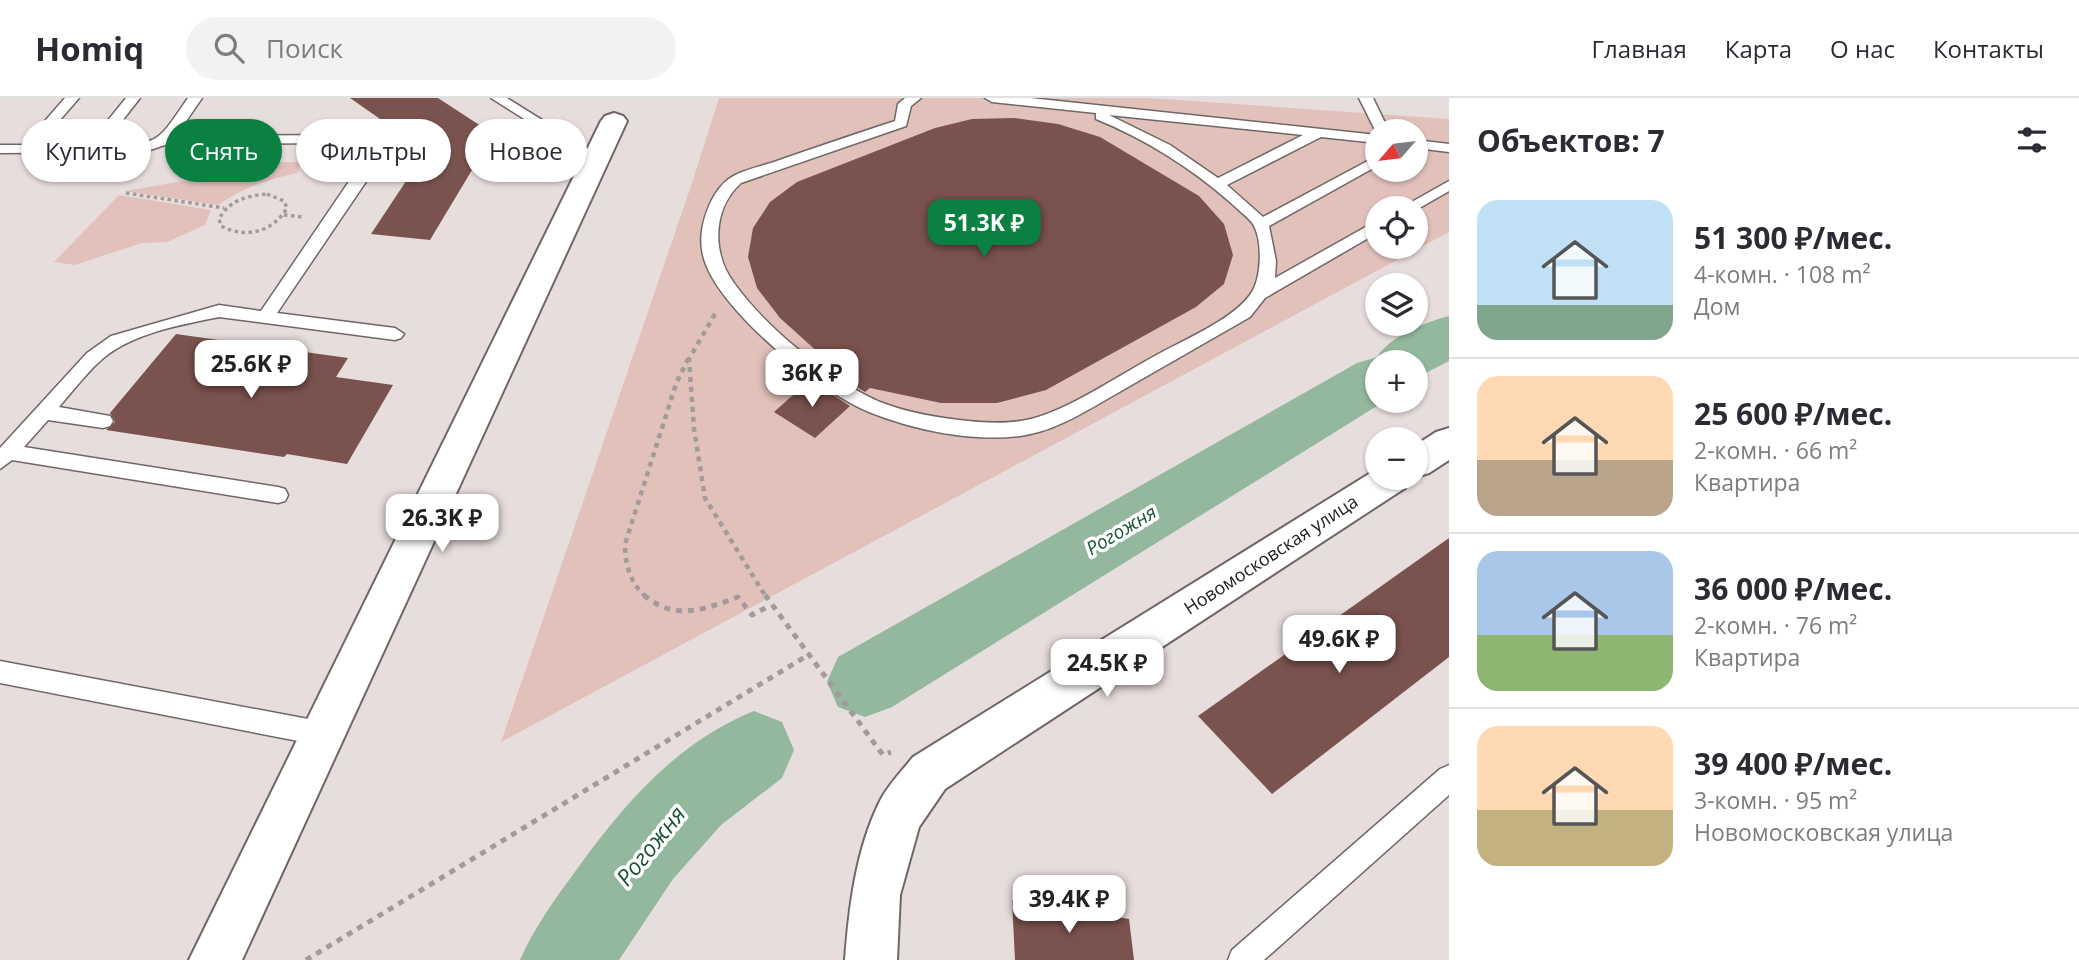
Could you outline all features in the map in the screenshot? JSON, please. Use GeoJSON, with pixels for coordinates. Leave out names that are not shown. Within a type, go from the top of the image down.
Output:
{"type":"FeatureCollection","features":[{"type":"Feature","properties":{"kind":"street"},"geometry":{"type":"LineString","coordinates":[[215,960],[614,121]]}},
{"type":"Feature","properties":{"kind":"street"},"geometry":{"type":"LineString","coordinates":[[1428,455],[1449,442]]}},
{"type":"Feature","properties":{"kind":"street","name":"Новомосковская улица"},"geometry":{"type":"LineString","coordinates":[[871,960],[875,895],[898,816],[929,774],[1373,490]]}},
{"type":"Feature","properties":{"kind":"lane"},"geometry":{"type":"LineString","coordinates":[[54,119],[72,98]]}},
{"type":"Feature","properties":{"kind":"lane"},"geometry":{"type":"LineString","coordinates":[[117,119],[133,98]]}},
{"type":"Feature","properties":{"kind":"lane"},"geometry":{"type":"LineString","coordinates":[[180,119],[195,98]]}},
{"type":"Feature","properties":{"kind":"lane"},"geometry":{"type":"LineString","coordinates":[[498,98],[596,158]]}},
{"type":"Feature","properties":{"kind":"lane"},"geometry":{"type":"LineString","coordinates":[[914,98],[905,104],[901,123],[736,180],[724,190],[717,202],[709,240],[711,258],[721,277],[769,333],[810,367],[859,400],[943,425],[1020,429],[1064,414],[1244,313],[1260,293],[1270,273],[1261,224],[1245,206],[1216,184],[1133,131],[1075,107]]}},
{"type":"Feature","properties":{"kind":"lane"},"geometry":{"type":"LineString","coordinates":[[992,98],[1365,138]]}},
{"type":"Feature","properties":{"kind":"lane"},"geometry":{"type":"LineString","coordinates":[[1366,98],[1376,119]]}},
{"type":"Feature","properties":{"kind":"lane"},"geometry":{"type":"LineString","coordinates":[[1216,184],[1319,133]]}},
{"type":"Feature","properties":{"kind":"lane"},"geometry":{"type":"LineString","coordinates":[[265,317],[376,158],[377,151],[363,140],[282,139]]}},
{"type":"Feature","properties":{"kind":"lane"},"geometry":{"type":"LineString","coordinates":[[1428,145],[1449,148]]}},
{"type":"Feature","properties":{"kind":"lane"},"geometry":{"type":"LineString","coordinates":[[0,149],[21,149]]}},
{"type":"Feature","properties":{"kind":"lane"},"geometry":{"type":"LineString","coordinates":[[1261,224],[1365,167]]}},
{"type":"Feature","properties":{"kind":"lane"},"geometry":{"type":"LineString","coordinates":[[1428,198],[1449,186]]}},
{"type":"Feature","properties":{"kind":"lane"},"geometry":{"type":"LineString","coordinates":[[1260,293],[1365,234]]}},
{"type":"Feature","properties":{"kind":"lane"},"geometry":{"type":"LineString","coordinates":[[4,456],[93,357],[117,340],[219,311],[395,334]]}},
{"type":"Feature","properties":{"kind":"lane"},"geometry":{"type":"LineString","coordinates":[[44,412],[103,421]]}},
{"type":"Feature","properties":{"kind":"lane"},"geometry":{"type":"LineString","coordinates":[[4,456],[278,495]]}},
{"type":"Feature","properties":{"kind":"lane"},"geometry":{"type":"LineString","coordinates":[[0,672],[324,734]]}},
{"type":"Feature","properties":{"kind":"lane"},"geometry":{"type":"LineString","coordinates":[[1242,960],[1449,778]]}},
{"type":"Feature","properties":{"kind":"path"},"geometry":{"type":"LineString","coordinates":[[126,193],[225,208],[241,198],[267,194],[284,201],[286,208],[284,215],[265,229],[238,233],[220,226],[219,219],[225,208]]}},
{"type":"Feature","properties":{"kind":"path"},"geometry":{"type":"LineString","coordinates":[[715,314],[676,384],[625,544],[627,571],[643,595],[664,607],[691,612],[738,597],[752,615],[771,605]]}},
{"type":"Feature","properties":{"kind":"path"},"geometry":{"type":"LineString","coordinates":[[689,359],[694,429],[705,498],[771,605],[883,755]]}},
{"type":"Feature","properties":{"kind":"path"},"geometry":{"type":"LineString","coordinates":[[306,960],[810,654]]}},
{"type":"Feature","properties":{"kind":"shaded area"},"geometry":{"type":"Polygon","coordinates":[[[719,98],[1149,98],[1449,119],[1449,232],[1428,243],[1428,196],[1365,196],[1365,259],[1399,259],[1373,273],[1365,273],[1365,277],[501,742],[719,98]]]}},
{"type":"Feature","properties":{"kind":"shaded area"},"geometry":{"type":"Polygon","coordinates":[[[282,162],[296,162],[296,173],[282,177],[282,162]]]}},
{"type":"Feature","properties":{"kind":"shaded area"},"geometry":{"type":"Polygon","coordinates":[[[178,182],[265,182],[218,205],[125,191],[178,182]]]}},
{"type":"Feature","properties":{"kind":"shaded area"},"geometry":{"type":"Polygon","coordinates":[[[119,195],[211,210],[205,225],[167,242],[142,243],[75,265],[54,262],[119,195]]]}},
{"type":"Feature","properties":{"kind":"building"},"geometry":{"type":"Polygon","coordinates":[[[350,98],[438,98],[470,119],[465,119],[465,182],[430,240],[371,234],[405,182],[451,182],[451,119],[380,119],[350,98]]]}},
{"type":"Feature","properties":{"kind":"building"},"geometry":{"type":"Polygon","coordinates":[[[1014,118],[1058,124],[1100,137],[1199,196],[1224,224],[1233,255],[1224,284],[1196,307],[1046,390],[997,403],[941,403],[870,388],[865,392],[825,367],[830,363],[780,318],[757,288],[748,257],[753,228],[770,202],[797,182],[935,128],[972,119],[1014,118]]]}},
{"type":"Feature","properties":{"kind":"building"},"geometry":{"type":"Polygon","coordinates":[[[176,334],[348,358],[336,377],[393,385],[347,464],[106,430],[115,422],[110,413],[176,334]]]}},
{"type":"Feature","properties":{"kind":"building"},"geometry":{"type":"Polygon","coordinates":[[[810,380],[850,406],[815,438],[774,412],[810,380]]]}},
{"type":"Feature","properties":{"kind":"building"},"geometry":{"type":"Polygon","coordinates":[[[1449,538],[1449,657],[1272,794],[1198,716],[1449,538]]]}},
{"type":"Feature","properties":{"kind":"building"},"geometry":{"type":"Polygon","coordinates":[[[1012,900],[1129,919],[1134,960],[1015,960],[1012,900]]]}},
{"type":"Feature","properties":{"kind":"waterway","name":"Рогожня"},"geometry":{"type":"LineString","coordinates":[[1423,350],[1449,335]]}},
{"type":"Feature","properties":{"kind":"waterway","name":"Рогожня"},"geometry":{"type":"LineString","coordinates":[[865,682],[1365,385]]}},
{"type":"Feature","properties":{"kind":"waterway","name":"Рогожня"},"geometry":{"type":"LineString","coordinates":[[566,960],[643,849],[692,796],[754,750]]}}]}
